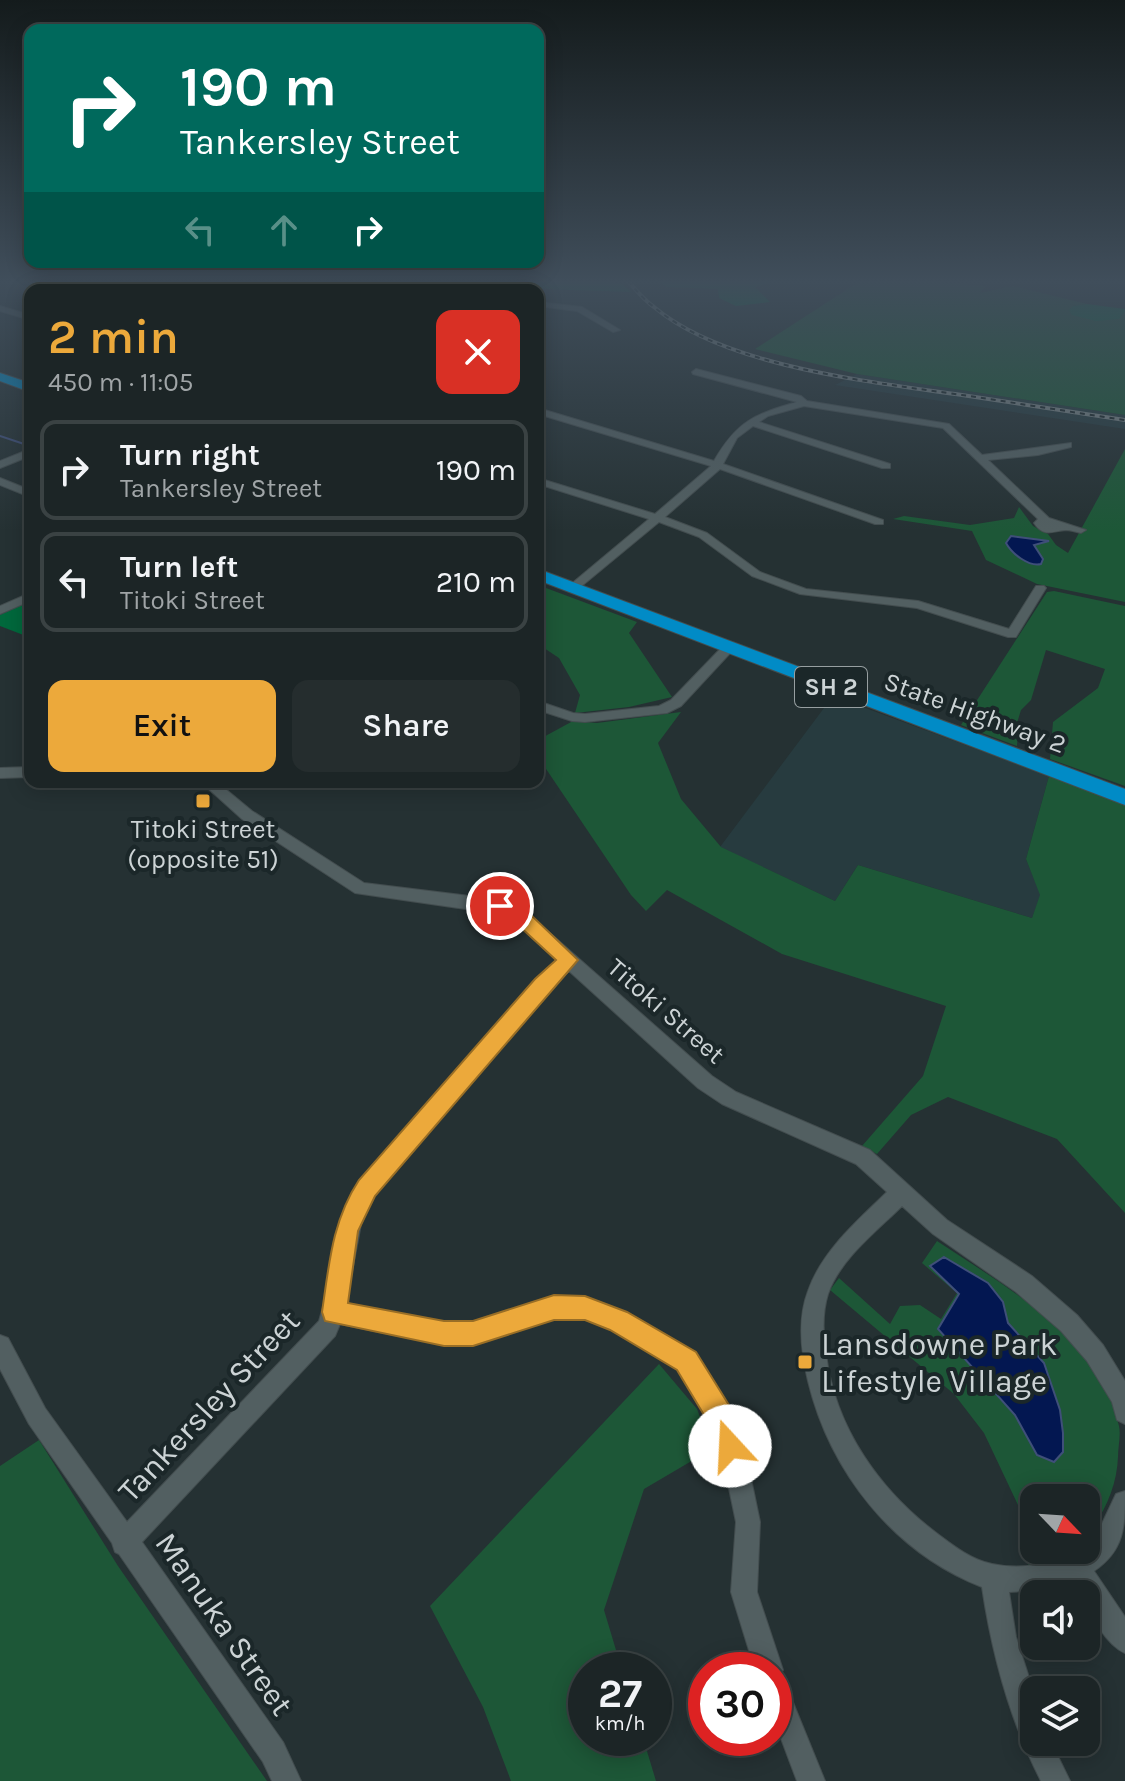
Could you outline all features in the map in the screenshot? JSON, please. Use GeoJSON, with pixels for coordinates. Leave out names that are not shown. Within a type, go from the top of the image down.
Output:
{"type":"FeatureCollection","features":[{"type":"Feature","properties":{"kind":"highway"},"geometry":{"type":"LineString","coordinates":[[0,377],[24,386]]}},
{"type":"Feature","properties":{"kind":"highway","name":"State Highway 2"},"geometry":{"type":"LineString","coordinates":[[544,576],[1125,797]]}},
{"type":"Feature","properties":{"kind":"street"},"geometry":{"type":"LineString","coordinates":[[696,372],[798,398],[804,403]]}},
{"type":"Feature","properties":{"kind":"street"},"geometry":{"type":"LineString","coordinates":[[574,587],[717,466],[730,440],[765,414],[804,403],[939,424],[953,431],[1045,520],[1039,523],[1045,529],[1056,530],[1061,526],[1081,530]]}},
{"type":"Feature","properties":{"kind":"street"},"geometry":{"type":"LineString","coordinates":[[544,413],[676,450],[879,522]]}},
{"type":"Feature","properties":{"kind":"street"},"geometry":{"type":"LineString","coordinates":[[752,423],[886,466]]}},
{"type":"Feature","properties":{"kind":"street"},"geometry":{"type":"LineString","coordinates":[[980,458],[1038,452],[1068,445]]}},
{"type":"Feature","properties":{"kind":"street"},"geometry":{"type":"LineString","coordinates":[[0,465],[24,455]]}},
{"type":"Feature","properties":{"kind":"street"},"geometry":{"type":"LineString","coordinates":[[0,481],[24,491]]}},
{"type":"Feature","properties":{"kind":"street"},"geometry":{"type":"LineString","coordinates":[[544,483],[703,535],[747,569],[817,595],[918,605],[1012,634],[1040,588]]}},
{"type":"Feature","properties":{"kind":"street"},"geometry":{"type":"LineString","coordinates":[[1,610],[24,600]]}},
{"type":"Feature","properties":{"kind":"street"},"geometry":{"type":"LineString","coordinates":[[544,707],[585,718],[662,710],[676,703],[728,648]]}},
{"type":"Feature","properties":{"kind":"street"},"geometry":{"type":"LineString","coordinates":[[0,773],[24,772]]}},
{"type":"Feature","properties":{"kind":"street","name":"Titoki Street"},"geometry":{"type":"LineString","coordinates":[[215,788],[247,815],[361,889],[512,910],[695,1073],[729,1098],[863,1157],[940,1227],[1024,1284],[1069,1323],[1095,1353],[1123,1399],[1125,1412]]}},
{"type":"Feature","properties":{"kind":"street","name":"Tankersley Street"},"geometry":{"type":"LineString","coordinates":[[124,1543],[327,1328],[334,1312],[346,1231],[354,1208],[367,1188],[542,985],[569,960]]}},
{"type":"Feature","properties":{"kind":"street"},"geometry":{"type":"LineString","coordinates":[[901,1192],[841,1257],[819,1288],[813,1320],[813,1350],[829,1418],[846,1454],[875,1495],[912,1532],[956,1562],[994,1578],[1036,1579],[1076,1567],[1103,1548],[1125,1503]]}},
{"type":"Feature","properties":{"kind":"street"},"geometry":{"type":"LineString","coordinates":[[334,1312],[444,1334],[473,1334],[554,1308],[585,1308],[618,1321],[687,1361],[722,1419],[738,1474],[748,1522],[744,1592],[763,1652]]}},
{"type":"Feature","properties":{"kind":"street","name":"Manuka Street"},"geometry":{"type":"LineString","coordinates":[[0,1346],[37,1416],[273,1752],[287,1781]]}},
{"type":"Feature","properties":{"kind":"street"},"geometry":{"type":"LineString","coordinates":[[1076,1567],[1125,1640]]}},
{"type":"Feature","properties":{"kind":"street"},"geometry":{"type":"LineString","coordinates":[[994,1578],[1003,1637],[1020,1691]]}},
{"type":"Feature","properties":{"kind":"street"},"geometry":{"type":"LineString","coordinates":[[792,1731],[811,1781]]}},
{"type":"Feature","properties":{"kind":"street"},"geometry":{"type":"LineString","coordinates":[[1044,1756],[1056,1781]]}},
{"type":"Feature","properties":{"kind":"shaded area"},"geometry":{"type":"Polygon","coordinates":[[[857,374],[1125,415],[1125,429],[835,385],[857,374]]]}},
{"type":"Feature","properties":{"kind":"shaded area"},"geometry":{"type":"Polygon","coordinates":[[[1011,536],[1049,541],[1034,545],[1043,559],[1041,564],[1026,562],[1012,551],[1006,543],[1011,536]]]}},
{"type":"Feature","properties":{"kind":"shaded area"},"geometry":{"type":"Polygon","coordinates":[[[833,696],[1049,776],[1026,859],[1041,895],[1032,918],[858,865],[835,901],[720,847],[833,696]]]}},
{"type":"Feature","properties":{"kind":"shaded area"},"geometry":{"type":"Polygon","coordinates":[[[944,1257],[988,1283],[1003,1302],[1008,1323],[1044,1363],[1060,1410],[1063,1433],[1063,1452],[1054,1462],[1037,1455],[1015,1415],[938,1329],[959,1294],[930,1266],[944,1257]]]}},
{"type":"Feature","properties":{"kind":"green space"},"geometry":{"type":"Polygon","coordinates":[[[817,364],[1125,364],[1125,415],[857,374],[817,364]]]}},
{"type":"Feature","properties":{"kind":"green space"},"geometry":{"type":"Polygon","coordinates":[[[1125,449],[1125,602],[1037,584],[986,560],[972,531],[893,519],[904,516],[970,525],[1014,518],[1019,507],[1033,526],[1048,534],[1056,545],[1068,553],[1125,449]]]}},
{"type":"Feature","properties":{"kind":"green space"},"geometry":{"type":"Polygon","coordinates":[[[544,587],[637,622],[629,633],[672,697],[629,707],[575,713],[580,695],[559,658],[544,648],[544,587]]]}},
{"type":"Feature","properties":{"kind":"green space"},"geometry":{"type":"Polygon","coordinates":[[[1047,592],[1125,606],[1125,786],[1050,759],[1053,722],[1098,688],[1105,669],[1046,650],[1031,700],[1021,710],[1017,723],[1002,720],[999,725],[1018,730],[1017,746],[961,725],[1047,592]]]}},
{"type":"Feature","properties":{"kind":"green space"},"geometry":{"type":"Polygon","coordinates":[[[24,603],[24,635],[0,626],[0,615],[24,603]]]}},
{"type":"Feature","properties":{"kind":"green space"},"geometry":{"type":"Polygon","coordinates":[[[681,712],[658,743],[681,799],[721,847],[835,901],[858,865],[1032,918],[1040,895],[1026,859],[1049,776],[1125,805],[1125,1213],[1057,1139],[948,1097],[911,1115],[877,1154],[862,1146],[923,1076],[946,1006],[782,954],[667,890],[646,911],[631,895],[544,766],[544,737],[573,721],[597,723],[681,712]]]}},
{"type":"Feature","properties":{"kind":"green space"},"geometry":{"type":"Polygon","coordinates":[[[937,1241],[1047,1318],[1092,1366],[1108,1394],[1120,1437],[1112,1488],[1100,1516],[1100,1484],[1020,1484],[1020,1517],[1018,1505],[984,1433],[954,1394],[830,1290],[839,1278],[890,1324],[900,1306],[920,1305],[941,1319],[957,1293],[922,1263],[937,1241]]]}},
{"type":"Feature","properties":{"kind":"green space"},"geometry":{"type":"Polygon","coordinates":[[[659,1364],[697,1409],[712,1449],[644,1489],[604,1610],[617,1652],[568,1652],[568,1756],[648,1756],[656,1781],[511,1781],[483,1707],[430,1606],[659,1364]]]}},
{"type":"Feature","properties":{"kind":"green space"},"geometry":{"type":"Polygon","coordinates":[[[39,1440],[118,1566],[267,1781],[0,1781],[0,1466],[39,1440]]]}},
{"type":"Feature","properties":{"kind":"waterway"},"geometry":{"type":"LineString","coordinates":[[0,436],[24,444]]}},
{"type":"Feature","properties":{"kind":"railway"},"geometry":{"type":"LineString","coordinates":[[782,364],[844,377],[1125,420]]}},
{"type":"Feature","properties":{"kind":"place","name":"Titoki Street (opposite 51)"},"geometry":{"type":"Point","coordinates":[203,801]}},
{"type":"Feature","properties":{"kind":"place","name":"Lansdowne Park Lifestyle Village"},"geometry":{"type":"Point","coordinates":[805,1362]}},
{"type":"Feature","properties":{"kind":"route"},"geometry":{"type":"LineString","coordinates":[[500,906],[512,910],[569,960],[542,985],[367,1188],[354,1208],[346,1231],[334,1312],[444,1334],[473,1334],[554,1308],[585,1308],[653,1339],[687,1361],[722,1419],[730,1446]]}}]}
